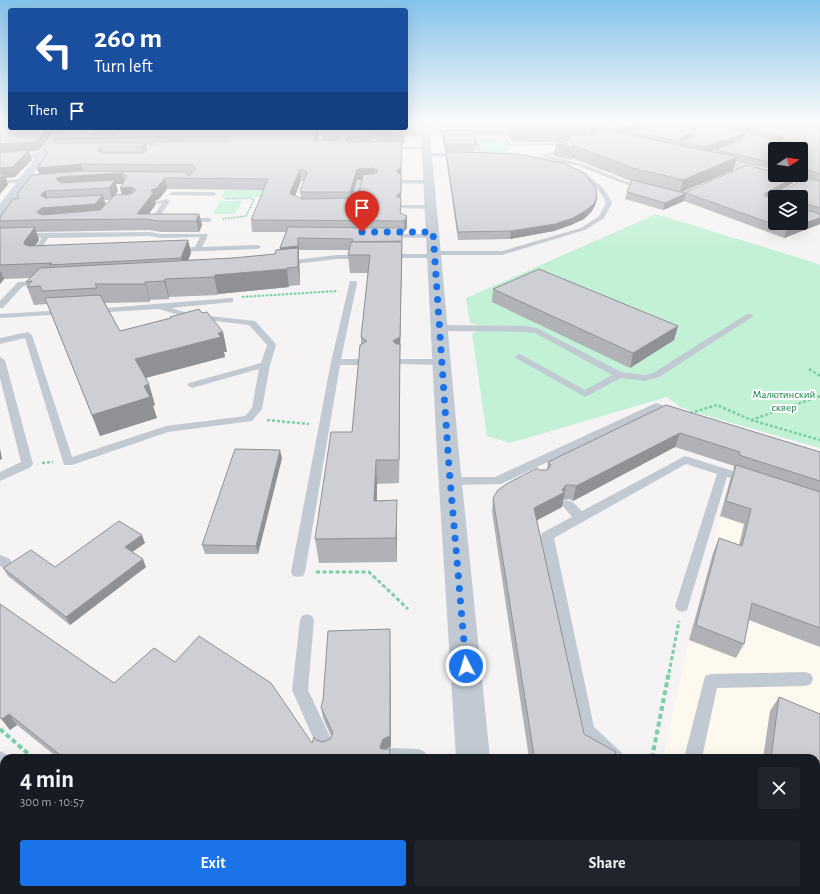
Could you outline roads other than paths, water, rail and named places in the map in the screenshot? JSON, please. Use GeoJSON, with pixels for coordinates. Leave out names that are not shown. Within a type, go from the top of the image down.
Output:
{"type":"FeatureCollection","features":[{"type":"Feature","properties":{"kind":"main road"},"geometry":{"type":"LineString","coordinates":[[3,210],[37,165]]}},
{"type":"Feature","properties":{"kind":"street"},"geometry":{"type":"LineString","coordinates":[[428,165],[450,481],[473,754]]}},
{"type":"Feature","properties":{"kind":"street"},"geometry":{"type":"LineString","coordinates":[[727,165],[742,170],[768,174]]}},
{"type":"Feature","properties":{"kind":"street"},"geometry":{"type":"LineString","coordinates":[[808,175],[814,171]]}},
{"type":"Feature","properties":{"kind":"street"},"geometry":{"type":"LineString","coordinates":[[798,182],[820,185]]}},
{"type":"Feature","properties":{"kind":"lane"},"geometry":{"type":"LineString","coordinates":[[274,264],[337,257],[502,253],[583,229],[602,217],[609,203],[606,193],[594,181],[570,169],[554,165]]}},
{"type":"Feature","properties":{"kind":"lane"},"geometry":{"type":"LineString","coordinates":[[579,165],[623,182],[652,190]]}},
{"type":"Feature","properties":{"kind":"lane"},"geometry":{"type":"LineString","coordinates":[[0,182],[25,182]]}},
{"type":"Feature","properties":{"kind":"lane"},"geometry":{"type":"LineString","coordinates":[[348,207],[358,207],[360,182],[374,182]]}},
{"type":"Feature","properties":{"kind":"lane"},"geometry":{"type":"LineString","coordinates":[[401,182],[429,182]]}},
{"type":"Feature","properties":{"kind":"lane"},"geometry":{"type":"LineString","coordinates":[[170,220],[154,220],[174,192],[214,194]]}},
{"type":"Feature","properties":{"kind":"lane"},"geometry":{"type":"LineString","coordinates":[[158,202],[167,202]]}},
{"type":"Feature","properties":{"kind":"lane"},"geometry":{"type":"LineString","coordinates":[[401,207],[431,207]]}},
{"type":"Feature","properties":{"kind":"lane"},"geometry":{"type":"LineString","coordinates":[[178,220],[209,220]]}},
{"type":"Feature","properties":{"kind":"lane"},"geometry":{"type":"LineString","coordinates":[[384,234],[433,234]]}},
{"type":"Feature","properties":{"kind":"lane"},"geometry":{"type":"LineString","coordinates":[[0,237],[37,235],[204,235],[197,249]]}},
{"type":"Feature","properties":{"kind":"lane"},"geometry":{"type":"LineString","coordinates":[[42,256],[34,256],[46,236]]}},
{"type":"Feature","properties":{"kind":"lane"},"geometry":{"type":"LineString","coordinates":[[166,251],[258,247]]}},
{"type":"Feature","properties":{"kind":"lane"},"geometry":{"type":"LineString","coordinates":[[0,306],[21,284],[52,282]]}},
{"type":"Feature","properties":{"kind":"lane"},"geometry":{"type":"LineString","coordinates":[[298,572],[324,425],[352,286]]}},
{"type":"Feature","properties":{"kind":"lane"},"geometry":{"type":"LineString","coordinates":[[86,311],[158,307],[230,300]]}},
{"type":"Feature","properties":{"kind":"lane"},"geometry":{"type":"LineString","coordinates":[[0,341],[28,335],[68,462],[166,430],[248,418],[256,409],[265,365],[272,344],[252,322],[190,316],[158,307]]}},
{"type":"Feature","properties":{"kind":"lane"},"geometry":{"type":"LineString","coordinates":[[0,316],[70,312]]}},
{"type":"Feature","properties":{"kind":"lane"},"geometry":{"type":"LineString","coordinates":[[439,328],[525,329],[537,331],[619,375],[645,378],[656,375],[750,316]]}},
{"type":"Feature","properties":{"kind":"lane"},"geometry":{"type":"LineString","coordinates":[[519,357],[585,394],[619,375]]}},
{"type":"Feature","properties":{"kind":"lane"},"geometry":{"type":"LineString","coordinates":[[0,360],[27,464],[0,477]]}},
{"type":"Feature","properties":{"kind":"lane"},"geometry":{"type":"LineString","coordinates":[[336,362],[362,362]]}},
{"type":"Feature","properties":{"kind":"lane"},"geometry":{"type":"LineString","coordinates":[[400,362],[441,362]]}},
{"type":"Feature","properties":{"kind":"lane"},"geometry":{"type":"LineString","coordinates":[[192,385],[265,365]]}},
{"type":"Feature","properties":{"kind":"lane"},"geometry":{"type":"LineString","coordinates":[[450,481],[497,481],[656,406],[684,415]]}},
{"type":"Feature","properties":{"kind":"lane"},"geometry":{"type":"LineString","coordinates":[[611,754],[587,731],[546,536],[684,460],[760,484]]}},
{"type":"Feature","properties":{"kind":"lane"},"geometry":{"type":"LineString","coordinates":[[527,467],[536,475]]}},
{"type":"Feature","properties":{"kind":"lane"},"geometry":{"type":"LineString","coordinates":[[682,606],[723,472]]}},
{"type":"Feature","properties":{"kind":"lane"},"geometry":{"type":"LineString","coordinates":[[567,504],[580,517]]}},
{"type":"Feature","properties":{"kind":"lane"},"geometry":{"type":"LineString","coordinates":[[307,620],[300,690],[324,743]]}},
{"type":"Feature","properties":{"kind":"lane"},"geometry":{"type":"LineString","coordinates":[[694,754],[711,681],[805,679]]}},
{"type":"Feature","properties":{"kind":"park label","name":"Малютинский сквер"},"geometry":{"type":"Point","coordinates":[784,400]}}]}
